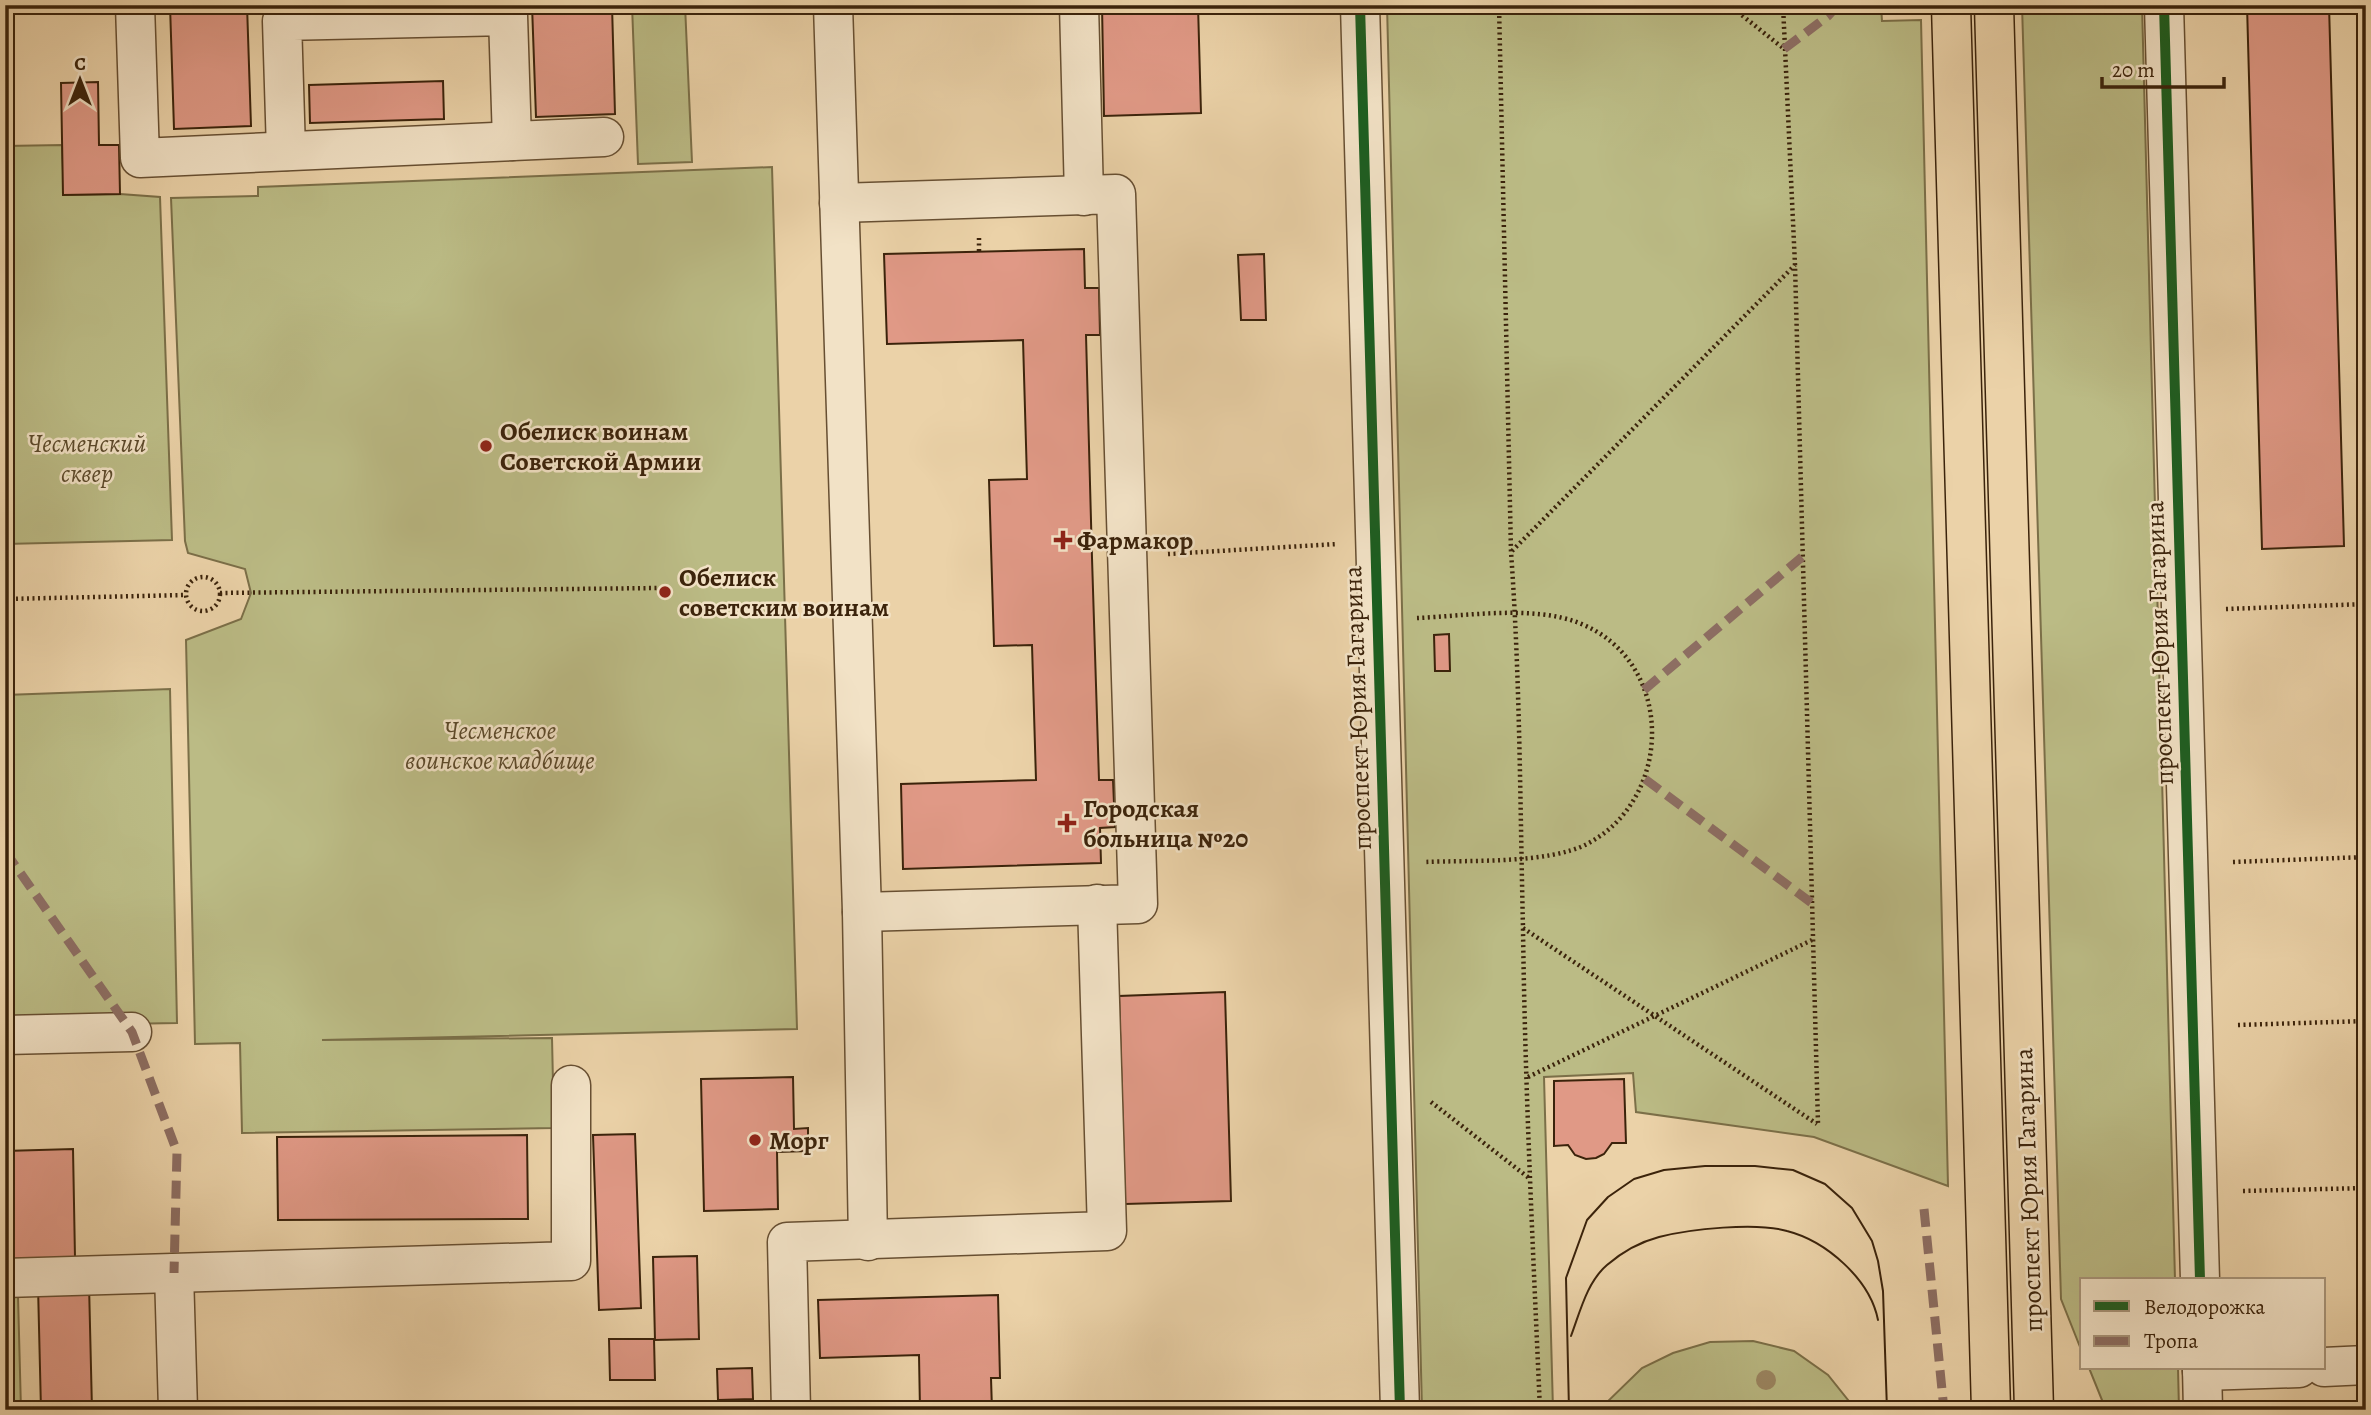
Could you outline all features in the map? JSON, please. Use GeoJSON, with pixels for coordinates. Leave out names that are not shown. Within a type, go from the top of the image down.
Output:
{"type":"FeatureCollection","features":[{"type":"Feature","properties":{"kind":"main road","name":"проспект Юрия Гагарина"},"geometry":{"type":"LineString","coordinates":[[1951,5],[1990,1410]]}},
{"type":"Feature","properties":{"kind":"main road","name":"проспект Юрия Гагарина"},"geometry":{"type":"LineString","coordinates":[[1994,5],[2034,1410]]}},
{"type":"Feature","properties":{"kind":"street"},"geometry":{"type":"LineString","coordinates":[[135,5],[141,158],[604,137]]}},
{"type":"Feature","properties":{"kind":"street"},"geometry":{"type":"LineString","coordinates":[[833,5],[862,912],[868,1241]]}},
{"type":"Feature","properties":{"kind":"street"},"geometry":{"type":"LineString","coordinates":[[1079,5],[1084,196]]}},
{"type":"Feature","properties":{"kind":"street","name":"проспект Юрия Гагарина"},"geometry":{"type":"LineString","coordinates":[[1360,5],[1400,1410]]}},
{"type":"Feature","properties":{"kind":"street","name":"проспект Юрия Гагарина"},"geometry":{"type":"LineString","coordinates":[[2164,5],[2200,1278]]}},
{"type":"Feature","properties":{"kind":"street"},"geometry":{"type":"LineString","coordinates":[[286,151],[282,21],[508,16],[512,141]]}},
{"type":"Feature","properties":{"kind":"street"},"geometry":{"type":"LineString","coordinates":[[839,202],[1116,194],[1128,556],[1138,904],[862,912]]}},
{"type":"Feature","properties":{"kind":"street"},"geometry":{"type":"LineString","coordinates":[[791,1410],[787,1242],[1107,1231],[1097,904]]}},
{"type":"Feature","properties":{"kind":"street"},"geometry":{"type":"LineString","coordinates":[[5,1035],[132,1032]]}},
{"type":"Feature","properties":{"kind":"street"},"geometry":{"type":"LineString","coordinates":[[5,1278],[570,1261],[570,1086]]}},
{"type":"Feature","properties":{"kind":"street"},"geometry":{"type":"LineString","coordinates":[[174,1273],[178,1410]]}},
{"type":"Feature","properties":{"kind":"street"},"geometry":{"type":"LineString","coordinates":[[2326,1367],[2366,1365]]}},
{"type":"Feature","properties":{"kind":"street"},"geometry":{"type":"LineString","coordinates":[[2202,1370],[2203,1410]]}},
{"type":"Feature","properties":{"kind":"path"},"geometry":{"type":"LineString","coordinates":[[1499,5],[1511,552],[1515,614],[1530,1179],[1540,1410]]}},
{"type":"Feature","properties":{"kind":"path"},"geometry":{"type":"LineString","coordinates":[[1729,5],[1784,48]]}},
{"type":"Feature","properties":{"kind":"path"},"geometry":{"type":"LineString","coordinates":[[1522,928],[1818,1124],[1795,265],[1783,5]]}},
{"type":"Feature","properties":{"kind":"path"},"geometry":{"type":"LineString","coordinates":[[1511,552],[1795,265]]}},
{"type":"Feature","properties":{"kind":"path"},"geometry":{"type":"LineString","coordinates":[[1128,556],[1341,544]]}},
{"type":"Feature","properties":{"kind":"path"},"geometry":{"type":"LineString","coordinates":[[202,577],[212,580],[220,593],[216,604],[207,611],[201,611],[191,605],[186,595],[192,581],[202,577]]}},
{"type":"Feature","properties":{"kind":"path"},"geometry":{"type":"LineString","coordinates":[[220,593],[659,588]]}},
{"type":"Feature","properties":{"kind":"path"},"geometry":{"type":"LineString","coordinates":[[5,599],[186,595]]}},
{"type":"Feature","properties":{"kind":"path"},"geometry":{"type":"LineString","coordinates":[[2226,609],[2366,604]]}},
{"type":"Feature","properties":{"kind":"path"},"geometry":{"type":"LineString","coordinates":[[1378,620],[1538,613],[1583,624],[1602,636],[1634,669],[1644,690],[1653,725],[1653,743],[1645,779],[1635,799],[1622,816],[1587,844],[1545,857],[1384,863]]}},
{"type":"Feature","properties":{"kind":"path"},"geometry":{"type":"LineString","coordinates":[[2233,862],[2366,857]]}},
{"type":"Feature","properties":{"kind":"path"},"geometry":{"type":"LineString","coordinates":[[1528,1077],[1812,940]]}},
{"type":"Feature","properties":{"kind":"path"},"geometry":{"type":"LineString","coordinates":[[2238,1025],[2366,1021]]}},
{"type":"Feature","properties":{"kind":"path"},"geometry":{"type":"LineString","coordinates":[[1390,1070],[1530,1179]]}},
{"type":"Feature","properties":{"kind":"path"},"geometry":{"type":"LineString","coordinates":[[2243,1191],[2366,1188]]}},
{"type":"Feature","properties":{"kind":"green space"},"geometry":{"type":"Polygon","coordinates":[[[632,5],[685,5],[692,162],[638,164],[632,5]]]}},
{"type":"Feature","properties":{"kind":"green space"},"geometry":{"type":"Polygon","coordinates":[[[1387,5],[1881,5],[1882,21],[1921,20],[1948,1186],[1814,1137],[1636,1112],[1633,1073],[1544,1077],[1553,1410],[1422,1410],[1387,5]]]}},
{"type":"Feature","properties":{"kind":"green space"},"geometry":{"type":"Polygon","coordinates":[[[2022,5],[2142,5],[2175,1278],[2080,1278],[2080,1347],[2061,1299],[2022,5]]]}},
{"type":"Feature","properties":{"kind":"green space","name":"Чесменский сквер"},"geometry":{"type":"Polygon","coordinates":[[[62,145],[64,195],[120,194],[160,197],[172,540],[5,544],[5,146],[62,145]]]}},
{"type":"Feature","properties":{"kind":"green space","name":"Чесменское воинское кладбище"},"geometry":{"type":"Polygon","coordinates":[[[772,167],[797,1029],[322,1040],[552,1038],[554,1128],[242,1133],[240,1043],[195,1044],[186,640],[241,619],[251,593],[245,569],[188,553],[185,541],[171,198],[258,196],[258,187],[772,167]]]}},
{"type":"Feature","properties":{"kind":"green space"},"geometry":{"type":"Polygon","coordinates":[[[170,689],[177,1023],[5,1026],[5,695],[170,689]]]}},
{"type":"Feature","properties":{"kind":"green space"},"geometry":{"type":"Polygon","coordinates":[[[5,1296],[18,1296],[21,1410],[5,1410],[5,1296]]]}},
{"type":"Feature","properties":{"kind":"green space"},"geometry":{"type":"Polygon","coordinates":[[[1753,1341],[1794,1351],[1828,1375],[1856,1410],[1602,1410],[1642,1368],[1673,1353],[1710,1342],[1753,1341]]]}},
{"type":"Feature","properties":{"kind":"green space"},"geometry":{"type":"Polygon","coordinates":[[[2090,1370],[2178,1370],[2179,1410],[2106,1410],[2090,1370]]]}},
{"type":"Feature","properties":{"kind":"building"},"geometry":{"type":"Polygon","coordinates":[[[170,5],[247,5],[251,126],[174,129],[170,5]]]}},
{"type":"Feature","properties":{"kind":"building"},"geometry":{"type":"Polygon","coordinates":[[[532,5],[612,5],[615,114],[536,117],[532,5]]]}},
{"type":"Feature","properties":{"kind":"building"},"geometry":{"type":"Polygon","coordinates":[[[1102,5],[1198,5],[1201,113],[1104,116],[1102,5]]]}},
{"type":"Feature","properties":{"kind":"building"},"geometry":{"type":"Polygon","coordinates":[[[2247,5],[2329,5],[2344,546],[2262,549],[2247,5]]]}},
{"type":"Feature","properties":{"kind":"building"},"geometry":{"type":"Polygon","coordinates":[[[443,81],[444,119],[310,123],[309,85],[443,81]]]}},
{"type":"Feature","properties":{"kind":"building"},"geometry":{"type":"Polygon","coordinates":[[[98,82],[99,145],[119,145],[120,194],[63,195],[61,83],[98,82]]]}},
{"type":"Feature","properties":{"kind":"building"},"geometry":{"type":"Polygon","coordinates":[[[1084,249],[1085,288],[1099,288],[1100,335],[1086,335],[1099,780],[1113,780],[1115,827],[1100,828],[1101,863],[903,869],[901,784],[1036,780],[1032,645],[994,646],[989,480],[1027,479],[1023,340],[887,344],[884,254],[1084,249]]]}},
{"type":"Feature","properties":{"kind":"building"},"geometry":{"type":"Polygon","coordinates":[[[1264,254],[1266,320],[1241,320],[1238,255],[1264,254]]]}},
{"type":"Feature","properties":{"kind":"building"},"geometry":{"type":"Polygon","coordinates":[[[1449,634],[1450,671],[1435,671],[1434,635],[1449,634]]]}},
{"type":"Feature","properties":{"kind":"building"},"geometry":{"type":"Polygon","coordinates":[[[1225,992],[1231,1201],[1125,1204],[1119,996],[1225,992]]]}},
{"type":"Feature","properties":{"kind":"building","name":"Морг"},"geometry":{"type":"Polygon","coordinates":[[[793,1077],[794,1129],[808,1128],[808,1151],[777,1152],[778,1209],[704,1211],[701,1079],[793,1077]]]}},
{"type":"Feature","properties":{"kind":"building"},"geometry":{"type":"Polygon","coordinates":[[[1624,1079],[1626,1143],[1612,1143],[1604,1154],[1586,1159],[1575,1155],[1568,1145],[1554,1146],[1554,1081],[1624,1079]]]}},
{"type":"Feature","properties":{"kind":"building"},"geometry":{"type":"Polygon","coordinates":[[[635,1134],[641,1308],[599,1310],[593,1135],[635,1134]]]}},
{"type":"Feature","properties":{"kind":"building"},"geometry":{"type":"Polygon","coordinates":[[[527,1135],[528,1219],[278,1220],[277,1137],[527,1135]]]}},
{"type":"Feature","properties":{"kind":"building"},"geometry":{"type":"Polygon","coordinates":[[[73,1149],[75,1258],[5,1260],[5,1151],[73,1149]]]}},
{"type":"Feature","properties":{"kind":"building"},"geometry":{"type":"Polygon","coordinates":[[[697,1256],[699,1339],[655,1340],[653,1257],[697,1256]]]}},
{"type":"Feature","properties":{"kind":"building"},"geometry":{"type":"Polygon","coordinates":[[[89,1284],[92,1410],[41,1410],[38,1286],[89,1284]]]}},
{"type":"Feature","properties":{"kind":"building"},"geometry":{"type":"Polygon","coordinates":[[[998,1295],[1000,1378],[991,1378],[992,1410],[920,1410],[919,1355],[820,1358],[818,1300],[998,1295]]]}},
{"type":"Feature","properties":{"kind":"building"},"geometry":{"type":"Polygon","coordinates":[[[609,1339],[654,1339],[655,1380],[610,1380],[609,1339]]]}},
{"type":"Feature","properties":{"kind":"building"},"geometry":{"type":"Polygon","coordinates":[[[752,1368],[753,1399],[718,1400],[717,1369],[752,1368]]]}},
{"type":"Feature","properties":{"kind":"building"},"geometry":{"type":"Polygon","coordinates":[[[2366,1401],[2366,1410],[2287,1410],[2287,1403],[2366,1401]]]}},
{"type":"Feature","properties":{"kind":"tram line"},"geometry":{"type":"LineString","coordinates":[[1569,1410],[1566,1278],[1587,1220],[1608,1197],[1634,1179],[1664,1170],[1705,1166],[1755,1166],[1793,1170],[1825,1184],[1852,1208],[1872,1241],[1878,1261],[1883,1291],[1887,1410]]}},
{"type":"Feature","properties":{"kind":"tram line"},"geometry":{"type":"LineString","coordinates":[[1571,1336],[1594,1280],[1618,1256],[1659,1237],[1723,1228],[1774,1228],[1817,1243],[1856,1276],[1866,1290],[1878,1320]]}},
{"type":"Feature","properties":{"kind":"marked path"},"geometry":{"type":"LineString","coordinates":[[1784,49],[1828,16],[1838,5]]}},
{"type":"Feature","properties":{"kind":"marked path"},"geometry":{"type":"LineString","coordinates":[[1644,690],[1802,557]]}},
{"type":"Feature","properties":{"kind":"marked path"},"geometry":{"type":"LineString","coordinates":[[1645,779],[1813,904]]}},
{"type":"Feature","properties":{"kind":"marked path"},"geometry":{"type":"LineString","coordinates":[[5,851],[132,1032],[177,1152],[174,1273]]}},
{"type":"Feature","properties":{"kind":"marked path"},"geometry":{"type":"LineString","coordinates":[[1924,1209],[1944,1410]]}},
{"type":"Feature","properties":{"kind":"cycle path"},"geometry":{"type":"LineString","coordinates":[[1360,5],[1400,1410]]}},
{"type":"Feature","properties":{"kind":"cycle path"},"geometry":{"type":"LineString","coordinates":[[2164,5],[2200,1278]]}},
{"type":"Feature","properties":{"kind":"place","name":"Обелиск воинам Советской Армии"},"geometry":{"type":"Point","coordinates":[486,446]}},
{"type":"Feature","properties":{"kind":"place","name":"Фармакор"},"geometry":{"type":"Point","coordinates":[1063,540]}},
{"type":"Feature","properties":{"kind":"place","name":"Обелиск советским воинам"},"geometry":{"type":"Point","coordinates":[665,592]}},
{"type":"Feature","properties":{"kind":"place","name":"Городская больница №20"},"geometry":{"type":"Point","coordinates":[1067,823]}},
{"type":"Feature","properties":{"kind":"place","name":"Морг"},"geometry":{"type":"Point","coordinates":[755,1140]}}]}
